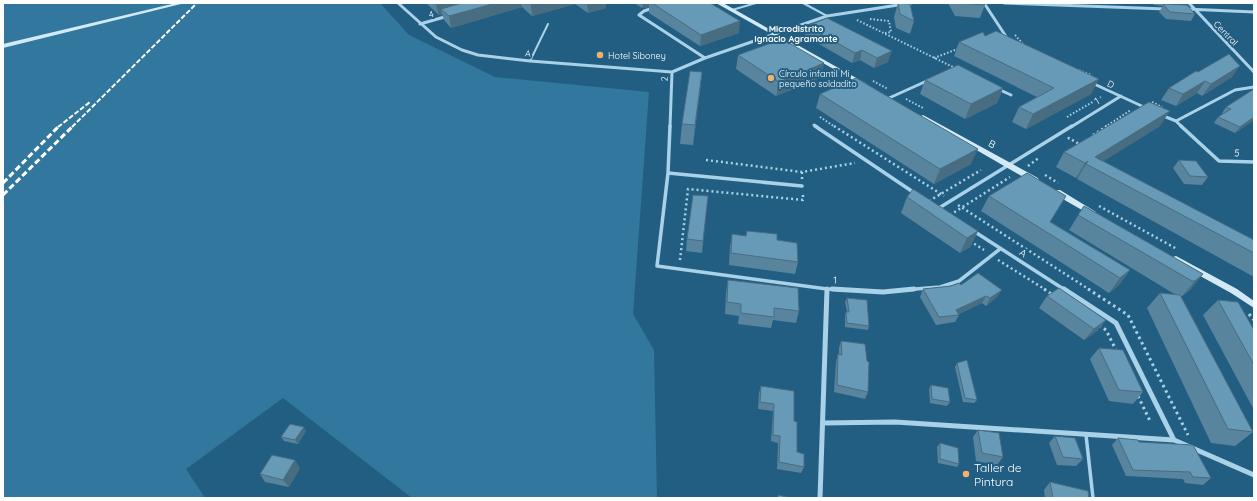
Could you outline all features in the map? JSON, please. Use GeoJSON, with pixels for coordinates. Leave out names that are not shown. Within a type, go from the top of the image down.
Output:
{"type":"FeatureCollection","features":[{"type":"Feature","properties":{"kind":"street"},"geometry":{"type":"LineString","coordinates":[[3,46],[182,3]]}},
{"type":"Feature","properties":{"kind":"street","name":"A"},"geometry":{"type":"LineString","coordinates":[[398,3],[436,37],[462,50],[478,55],[530,61],[672,72]]}},
{"type":"Feature","properties":{"kind":"street"},"geometry":{"type":"LineString","coordinates":[[719,3],[869,87]]}},
{"type":"Feature","properties":{"kind":"street","name":"2"},"geometry":{"type":"LineString","coordinates":[[657,266],[668,173],[672,72],[705,58],[827,16],[912,3]]}},
{"type":"Feature","properties":{"kind":"street"},"geometry":{"type":"LineString","coordinates":[[984,3],[1005,36],[1010,41]]}},
{"type":"Feature","properties":{"kind":"street"},"geometry":{"type":"LineString","coordinates":[[1004,3],[1172,9]]}},
{"type":"Feature","properties":{"kind":"street","name":"Central"},"geometry":{"type":"LineString","coordinates":[[1189,3],[1254,72]]}},
{"type":"Feature","properties":{"kind":"street"},"geometry":{"type":"LineString","coordinates":[[656,7],[644,11],[639,15],[705,58]]}},
{"type":"Feature","properties":{"kind":"street"},"geometry":{"type":"LineString","coordinates":[[1180,9],[1254,12]]}},
{"type":"Feature","properties":{"kind":"street","name":"4"},"geometry":{"type":"LineString","coordinates":[[420,24],[449,16]]}},
{"type":"Feature","properties":{"kind":"street"},"geometry":{"type":"LineString","coordinates":[[889,98],[933,78]]}},
{"type":"Feature","properties":{"kind":"street","name":"D"},"geometry":{"type":"LineString","coordinates":[[1088,81],[1147,108]]}},
{"type":"Feature","properties":{"kind":"street"},"geometry":{"type":"LineString","coordinates":[[1154,112],[1176,121],[1236,90],[1254,87]]}},
{"type":"Feature","properties":{"kind":"street"},"geometry":{"type":"LineString","coordinates":[[997,88],[1010,95]]}},
{"type":"Feature","properties":{"kind":"street"},"geometry":{"type":"LineString","coordinates":[[882,94],[896,102]]}},
{"type":"Feature","properties":{"kind":"street","name":"1"},"geometry":{"type":"LineString","coordinates":[[939,208],[1010,166],[1121,96]]}},
{"type":"Feature","properties":{"kind":"street","name":"B"},"geometry":{"type":"LineString","coordinates":[[917,114],[1040,183]]}},
{"type":"Feature","properties":{"kind":"street","name":"5"},"geometry":{"type":"LineString","coordinates":[[1176,121],[1219,160],[1254,162]]}},
{"type":"Feature","properties":{"kind":"street"},"geometry":{"type":"LineString","coordinates":[[814,125],[922,198]]}},
{"type":"Feature","properties":{"kind":"street"},"geometry":{"type":"LineString","coordinates":[[668,173],[802,186]]}},
{"type":"Feature","properties":{"kind":"street"},"geometry":{"type":"LineString","coordinates":[[1047,187],[1096,214]]}},
{"type":"Feature","properties":{"kind":"street"},"geometry":{"type":"LineString","coordinates":[[934,205],[950,215]]}},
{"type":"Feature","properties":{"kind":"street","name":"A"},"geometry":{"type":"LineString","coordinates":[[968,228],[1116,323],[1174,440]]}},
{"type":"Feature","properties":{"kind":"street","name":"1"},"geometry":{"type":"LineString","coordinates":[[657,266],[827,289],[883,292],[940,287],[959,282],[1000,249]]}},
{"type":"Feature","properties":{"kind":"street"},"geometry":{"type":"LineString","coordinates":[[1172,256],[1234,291],[1254,305]]}},
{"type":"Feature","properties":{"kind":"street"},"geometry":{"type":"LineString","coordinates":[[820,498],[827,289]]}},
{"type":"Feature","properties":{"kind":"street"},"geometry":{"type":"LineString","coordinates":[[823,424],[895,422],[1174,440],[1254,475]]}},
{"type":"Feature","properties":{"kind":"lane"},"geometry":{"type":"LineString","coordinates":[[732,10],[756,3]]}},
{"type":"Feature","properties":{"kind":"lane"},"geometry":{"type":"LineString","coordinates":[[803,3],[827,16]]}},
{"type":"Feature","properties":{"kind":"lane"},"geometry":{"type":"LineString","coordinates":[[530,61],[548,24]]}},
{"type":"Feature","properties":{"kind":"lane"},"geometry":{"type":"LineString","coordinates":[[1086,435],[1093,498]]}},
{"type":"Feature","properties":{"kind":"path"},"geometry":{"type":"LineString","coordinates":[[859,18],[852,17],[955,68]]}},
{"type":"Feature","properties":{"kind":"path"},"geometry":{"type":"LineString","coordinates":[[867,19],[889,21],[891,32],[884,34]]}},
{"type":"Feature","properties":{"kind":"path"},"geometry":{"type":"LineString","coordinates":[[1015,35],[1025,46]]}},
{"type":"Feature","properties":{"kind":"path"},"geometry":{"type":"LineString","coordinates":[[934,58],[963,46]]}},
{"type":"Feature","properties":{"kind":"path"},"geometry":{"type":"LineString","coordinates":[[1073,67],[1094,77]]}},
{"type":"Feature","properties":{"kind":"path"},"geometry":{"type":"LineString","coordinates":[[1150,101],[1163,108]]}},
{"type":"Feature","properties":{"kind":"path"},"geometry":{"type":"LineString","coordinates":[[1092,136],[1140,105]]}},
{"type":"Feature","properties":{"kind":"path"},"geometry":{"type":"LineString","coordinates":[[1063,142],[1069,138],[1079,144],[1086,140]]}},
{"type":"Feature","properties":{"kind":"path"},"geometry":{"type":"LineString","coordinates":[[950,215],[1046,154]]}},
{"type":"Feature","properties":{"kind":"path"},"geometry":{"type":"LineString","coordinates":[[706,160],[802,172],[865,160]]}},
{"type":"Feature","properties":{"kind":"path"},"geometry":{"type":"LineString","coordinates":[[853,163],[860,167]]}},
{"type":"Feature","properties":{"kind":"path"},"geometry":{"type":"LineString","coordinates":[[679,268],[688,189],[803,200],[802,172]]}},
{"type":"Feature","properties":{"kind":"path"},"geometry":{"type":"LineString","coordinates":[[965,238],[1059,299]]}},
{"type":"Feature","properties":{"kind":"path"},"geometry":{"type":"LineString","coordinates":[[1092,321],[1106,330],[1119,358]]}},
{"type":"Feature","properties":{"kind":"path"},"geometry":{"type":"LineString","coordinates":[[1136,393],[1150,421]]}},
{"type":"Feature","properties":{"kind":"shaded area"},"geometry":{"type":"Polygon","coordinates":[[[3,3],[380,3],[409,35],[495,77],[649,92],[633,314],[654,350],[657,498],[412,498],[283,398],[186,469],[205,498],[3,498],[3,3]]]}},
{"type":"Feature","properties":{"kind":"building"},"geometry":{"type":"Polygon","coordinates":[[[462,3],[496,3],[449,16],[441,9],[462,3]]]}},
{"type":"Feature","properties":{"kind":"building"},"geometry":{"type":"Polygon","coordinates":[[[652,3],[710,3],[740,21],[701,35],[652,3]]]}},
{"type":"Feature","properties":{"kind":"building"},"geometry":{"type":"Polygon","coordinates":[[[898,3],[910,4],[914,21],[900,14],[898,3]]]}},
{"type":"Feature","properties":{"kind":"building"},"geometry":{"type":"Polygon","coordinates":[[[959,3],[984,3],[985,5],[959,3]]]}},
{"type":"Feature","properties":{"kind":"building"},"geometry":{"type":"Polygon","coordinates":[[[1163,4],[1187,5],[1195,14],[1170,12],[1163,4]]]}},
{"type":"Feature","properties":{"kind":"building"},"geometry":{"type":"Polygon","coordinates":[[[827,18],[892,51],[877,58],[862,50],[855,53],[807,26],[827,18]]]}},
{"type":"Feature","properties":{"kind":"building"},"geometry":{"type":"Polygon","coordinates":[[[996,31],[1099,79],[1033,114],[1019,107],[1054,88],[959,42],[983,32],[985,36],[996,31]]]}},
{"type":"Feature","properties":{"kind":"building"},"geometry":{"type":"Polygon","coordinates":[[[782,39],[824,63],[779,82],[738,55],[782,39]]]}},
{"type":"Feature","properties":{"kind":"building"},"geometry":{"type":"Polygon","coordinates":[[[1229,54],[1240,66],[1211,84],[1205,81],[1183,94],[1169,88],[1196,71],[1198,72],[1229,54]]]}},
{"type":"Feature","properties":{"kind":"building"},"geometry":{"type":"Polygon","coordinates":[[[958,65],[1003,88],[971,104],[925,80],[958,65]]]}},
{"type":"Feature","properties":{"kind":"building"},"geometry":{"type":"Polygon","coordinates":[[[690,71],[702,72],[695,125],[682,124],[690,71]]]}},
{"type":"Feature","properties":{"kind":"building"},"geometry":{"type":"Polygon","coordinates":[[[856,78],[978,149],[940,169],[820,94],[856,78]]]}},
{"type":"Feature","properties":{"kind":"building"},"geometry":{"type":"Polygon","coordinates":[[[1254,89],[1254,117],[1240,127],[1218,117],[1231,109],[1226,107],[1254,89]]]}},
{"type":"Feature","properties":{"kind":"building"},"geometry":{"type":"Polygon","coordinates":[[[1149,102],[1170,111],[1095,157],[1254,240],[1254,253],[1086,164],[1088,161],[1085,163],[1064,152],[1149,102]]]}},
{"type":"Feature","properties":{"kind":"building"},"geometry":{"type":"Polygon","coordinates":[[[1179,160],[1196,161],[1208,177],[1190,176],[1179,160]]]}},
{"type":"Feature","properties":{"kind":"building"},"geometry":{"type":"Polygon","coordinates":[[[1027,173],[1066,196],[1050,222],[1130,270],[1120,278],[989,196],[1027,173]]]}},
{"type":"Feature","properties":{"kind":"building"},"geometry":{"type":"Polygon","coordinates":[[[913,189],[978,231],[967,238],[907,197],[913,189]]]}},
{"type":"Feature","properties":{"kind":"building"},"geometry":{"type":"Polygon","coordinates":[[[693,195],[708,196],[703,241],[687,239],[693,195]]]}},
{"type":"Feature","properties":{"kind":"building"},"geometry":{"type":"Polygon","coordinates":[[[1084,206],[1203,274],[1195,281],[1192,281],[1078,215],[1084,206]]]}},
{"type":"Feature","properties":{"kind":"building"},"geometry":{"type":"Polygon","coordinates":[[[747,231],[777,234],[777,240],[797,243],[798,262],[731,253],[732,234],[746,236],[747,231]]]}},
{"type":"Feature","properties":{"kind":"building"},"geometry":{"type":"Polygon","coordinates":[[[978,273],[1002,290],[990,298],[986,296],[956,310],[959,315],[939,317],[923,289],[951,286],[959,283],[961,285],[978,273]]]}},
{"type":"Feature","properties":{"kind":"building"},"geometry":{"type":"Polygon","coordinates":[[[728,280],[798,288],[799,311],[774,308],[774,317],[741,313],[741,304],[727,302],[728,280]]]}},
{"type":"Feature","properties":{"kind":"building"},"geometry":{"type":"Polygon","coordinates":[[[1059,288],[1106,320],[1094,329],[1047,296],[1059,288]]]}},
{"type":"Feature","properties":{"kind":"building"},"geometry":{"type":"Polygon","coordinates":[[[1160,293],[1180,295],[1253,432],[1228,429],[1160,293]]]}},
{"type":"Feature","properties":{"kind":"building"},"geometry":{"type":"Polygon","coordinates":[[[847,298],[867,300],[869,326],[847,323],[846,312],[849,312],[847,298]]]}},
{"type":"Feature","properties":{"kind":"building"},"geometry":{"type":"Polygon","coordinates":[[[1218,300],[1238,302],[1254,330],[1254,365],[1218,300]]]}},
{"type":"Feature","properties":{"kind":"building"},"geometry":{"type":"Polygon","coordinates":[[[841,341],[865,344],[867,361],[869,362],[868,392],[837,385],[838,354],[842,355],[841,341]]]}},
{"type":"Feature","properties":{"kind":"building"},"geometry":{"type":"Polygon","coordinates":[[[1099,348],[1123,350],[1143,392],[1119,390],[1099,348]]]}},
{"type":"Feature","properties":{"kind":"building"},"geometry":{"type":"Polygon","coordinates":[[[967,360],[977,400],[965,398],[957,363],[967,360]]]}},
{"type":"Feature","properties":{"kind":"building"},"geometry":{"type":"Polygon","coordinates":[[[931,385],[948,388],[950,402],[932,399],[931,385]]]}},
{"type":"Feature","properties":{"kind":"building"},"geometry":{"type":"Polygon","coordinates":[[[761,386],[794,391],[794,421],[797,422],[797,452],[804,454],[804,467],[779,462],[780,436],[773,435],[774,404],[760,402],[761,386]]]}},
{"type":"Feature","properties":{"kind":"building"},"geometry":{"type":"Polygon","coordinates":[[[290,424],[304,427],[295,440],[281,437],[290,424]]]}},
{"type":"Feature","properties":{"kind":"building"},"geometry":{"type":"Polygon","coordinates":[[[978,430],[999,433],[1003,457],[982,453],[978,430]]]}},
{"type":"Feature","properties":{"kind":"building"},"geometry":{"type":"Polygon","coordinates":[[[1055,436],[1075,438],[1083,459],[1063,457],[1055,436]]]}},
{"type":"Feature","properties":{"kind":"building"},"geometry":{"type":"Polygon","coordinates":[[[1118,438],[1138,440],[1139,442],[1193,445],[1211,478],[1193,477],[1190,472],[1133,470],[1118,438]]]}},
{"type":"Feature","properties":{"kind":"building"},"geometry":{"type":"Polygon","coordinates":[[[940,443],[958,448],[959,464],[940,459],[940,443]]]}},
{"type":"Feature","properties":{"kind":"building"},"geometry":{"type":"Polygon","coordinates":[[[272,455],[295,460],[283,480],[260,474],[272,455]]]}},
{"type":"Feature","properties":{"kind":"building"},"geometry":{"type":"Polygon","coordinates":[[[1050,482],[1088,491],[1089,498],[1053,498],[1050,482]]]}},
{"type":"Feature","properties":{"kind":"building"},"geometry":{"type":"Polygon","coordinates":[[[778,495],[791,498],[778,498],[778,495]]]}},
{"type":"Feature","properties":{"kind":"railway"},"geometry":{"type":"LineString","coordinates":[[72,127],[197,3]]}},
{"type":"Feature","properties":{"kind":"railway"},"geometry":{"type":"LineString","coordinates":[[58,127],[90,102]]}},
{"type":"Feature","properties":{"kind":"railway"},"geometry":{"type":"LineString","coordinates":[[3,195],[73,126]]}},
{"type":"Feature","properties":{"kind":"railway"},"geometry":{"type":"LineString","coordinates":[[3,183],[58,127]]}},
{"type":"Feature","properties":{"kind":"place","name":"Hotel Siboney"},"geometry":{"type":"Point","coordinates":[600,55]}},
{"type":"Feature","properties":{"kind":"place","name":"Círculo infantil Mi pequeño soldadito"},"geometry":{"type":"Point","coordinates":[771,78]}},
{"type":"Feature","properties":{"kind":"place","name":"Taller de Pintura"},"geometry":{"type":"Point","coordinates":[966,474]}},
{"type":"Feature","properties":{"kind":"district","name":"Microdistrito Ignacio Agramonte"},"geometry":{"type":"Point","coordinates":[796,34]}}]}
